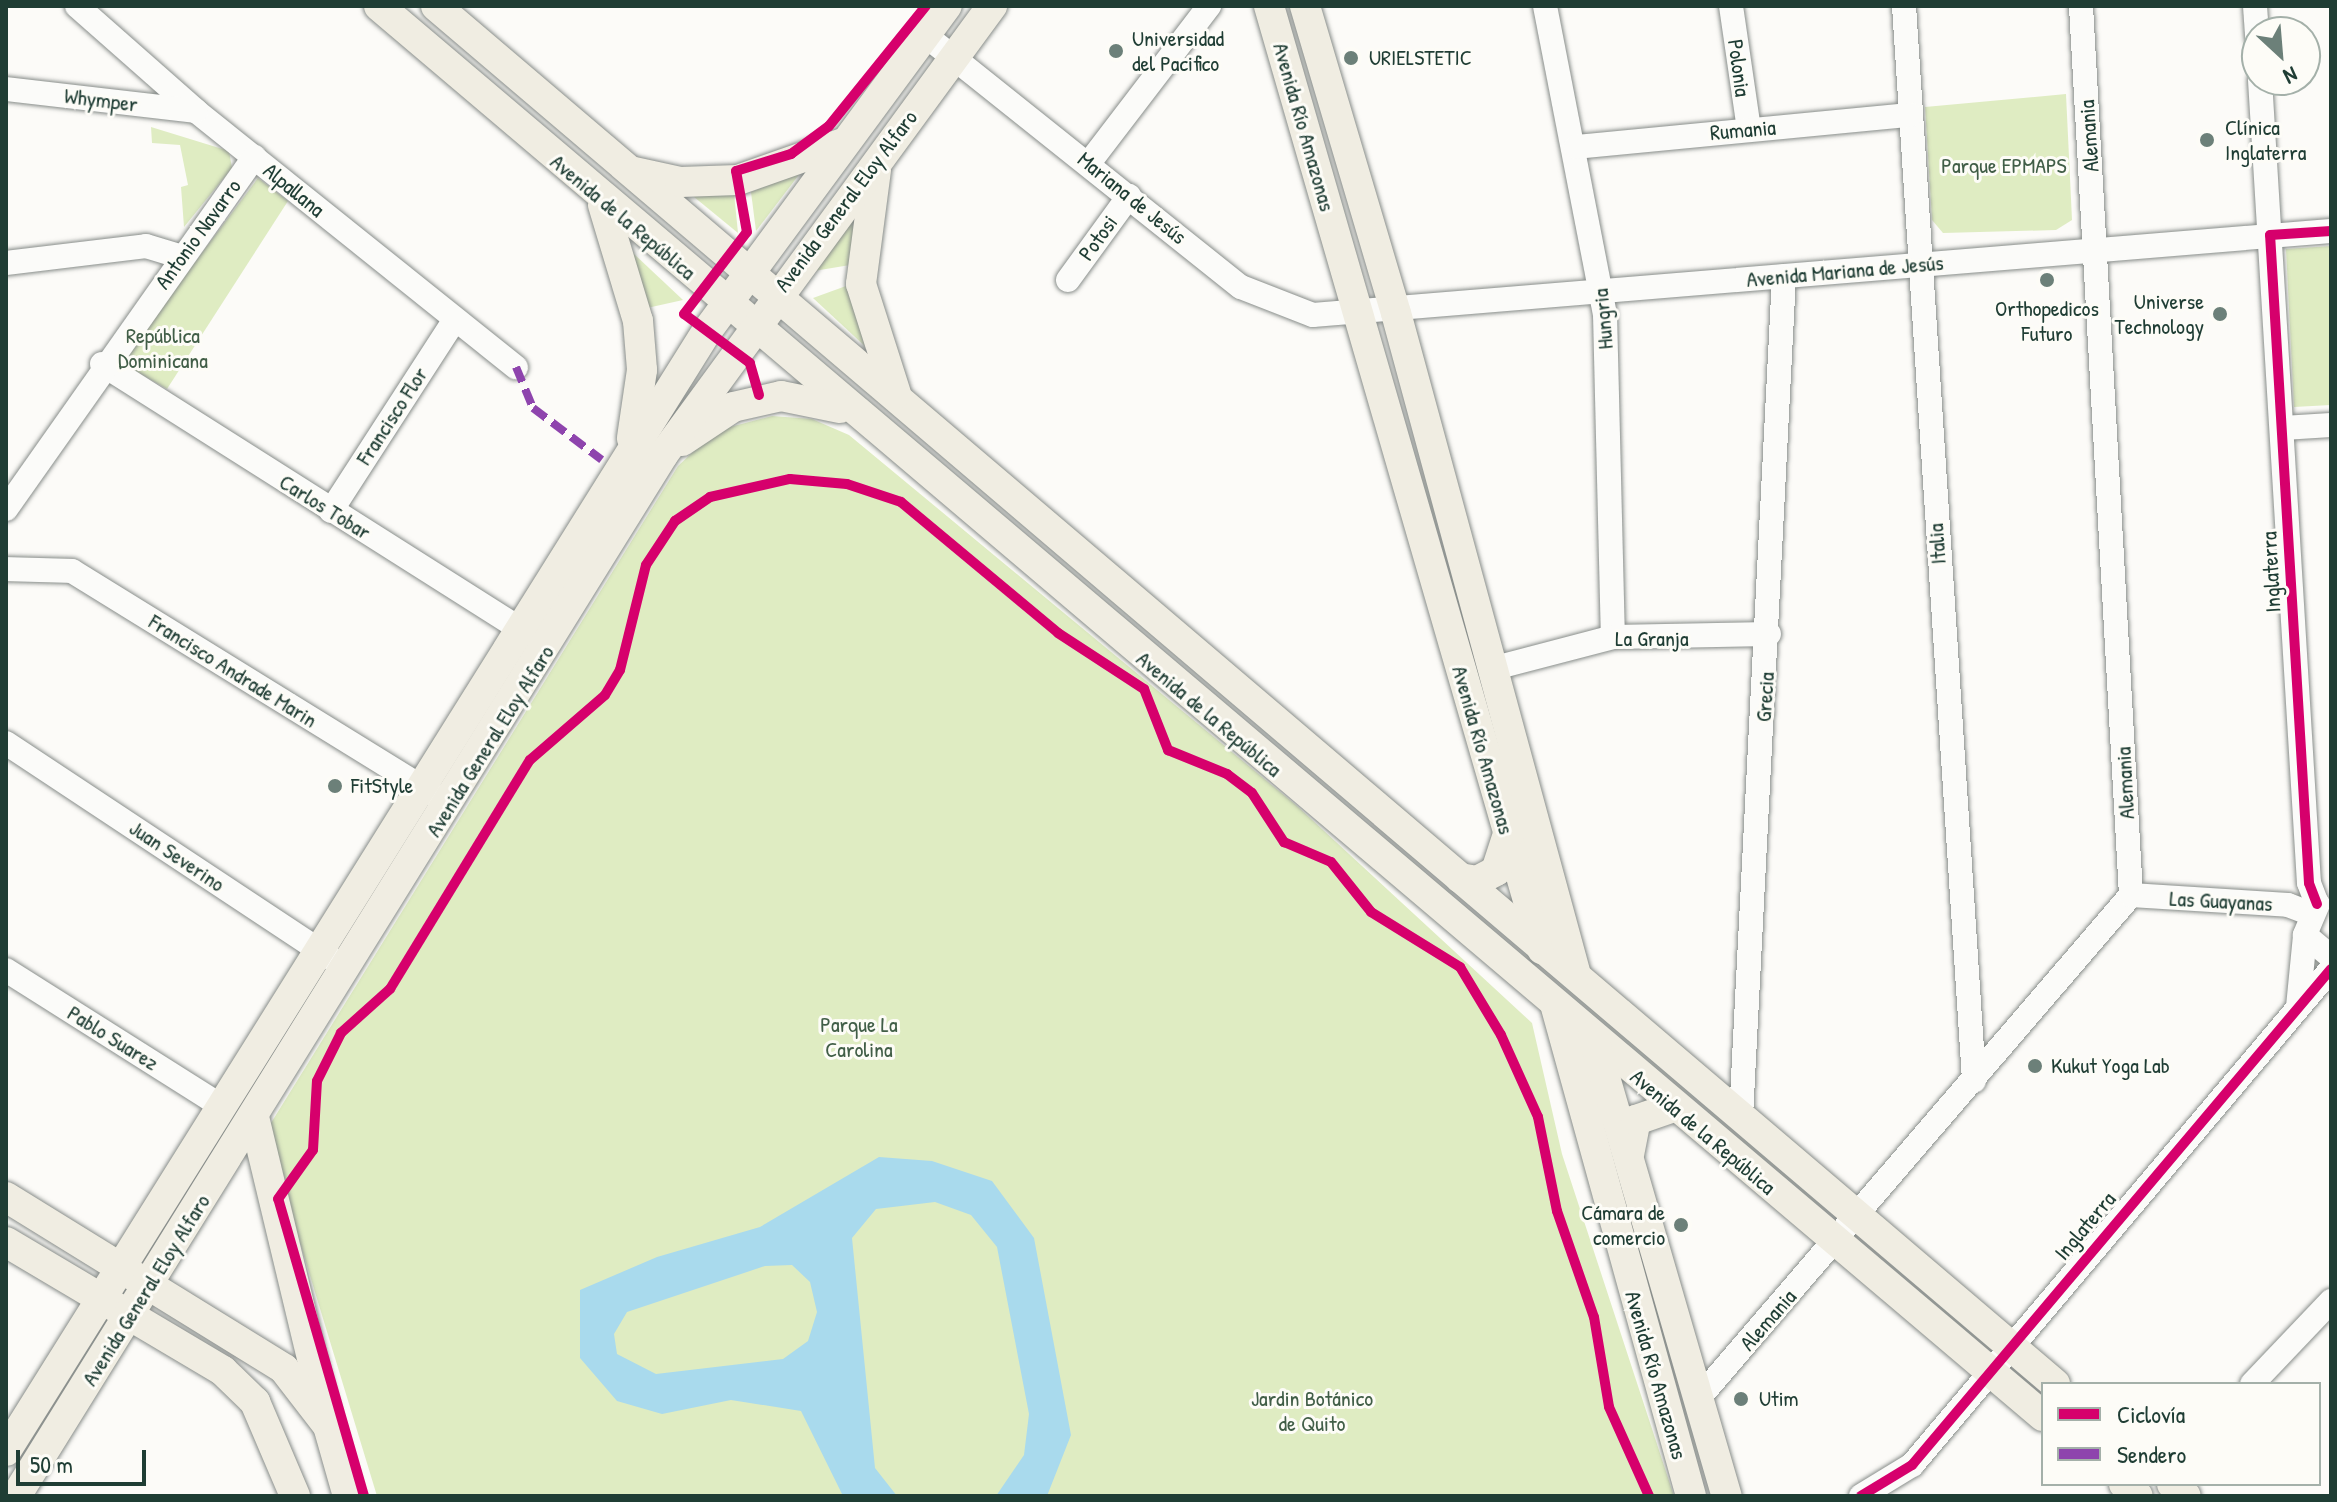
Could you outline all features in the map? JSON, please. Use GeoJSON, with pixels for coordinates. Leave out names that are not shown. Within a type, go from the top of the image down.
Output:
{"type":"FeatureCollection","features":[{"type":"Feature","properties":{"kind":"main road","name":"Avenida de la República"},"geometry":{"type":"LineString","coordinates":[[379,6],[601,200],[736,292],[774,296],[2053,1382]]}},
{"type":"Feature","properties":{"kind":"main road","name":"Avenida de la República"},"geometry":{"type":"LineString","coordinates":[[436,6],[630,171],[736,292],[752,327],[1594,1041],[2041,1414]]}},
{"type":"Feature","properties":{"kind":"main road","name":"Avenida General Eloy Alfaro"},"geometry":{"type":"LineString","coordinates":[[6,1451],[516,627],[736,292],[947,6]]}},
{"type":"Feature","properties":{"kind":"main road","name":"Avenida General Eloy Alfaro"},"geometry":{"type":"LineString","coordinates":[[19,1490],[255,1121],[549,647],[663,455],[774,296],[992,6]]}},
{"type":"Feature","properties":{"kind":"main road","name":"Avenida Río Amazonas"},"geometry":{"type":"LineString","coordinates":[[1269,6],[1541,947],[1691,1496]]}},
{"type":"Feature","properties":{"kind":"main road","name":"Avenida Río Amazonas"},"geometry":{"type":"LineString","coordinates":[[1305,6],[1396,313],[1629,1175],[1727,1496]]}},
{"type":"Feature","properties":{"kind":"main road"},"geometry":{"type":"LineString","coordinates":[[630,171],[680,182],[738,180],[848,141]]}},
{"type":"Feature","properties":{"kind":"main road"},"geometry":{"type":"LineString","coordinates":[[878,160],[861,284],[868,322],[901,403]]}},
{"type":"Feature","properties":{"kind":"main road"},"geometry":{"type":"LineString","coordinates":[[569,172],[616,197],[736,292]]}},
{"type":"Feature","properties":{"kind":"main road"},"geometry":{"type":"LineString","coordinates":[[601,200],[627,268],[641,344],[630,453]]}},
{"type":"Feature","properties":{"kind":"main road"},"geometry":{"type":"LineString","coordinates":[[663,455],[733,407],[781,396],[814,397],[860,418]]}},
{"type":"Feature","properties":{"kind":"main road"},"geometry":{"type":"LineString","coordinates":[[1460,878],[1477,881],[1496,871],[1508,833]]}},
{"type":"Feature","properties":{"kind":"main road"},"geometry":{"type":"LineString","coordinates":[[1629,1175],[1632,1125],[1649,1111],[1673,1107]]}},
{"type":"Feature","properties":{"kind":"main road"},"geometry":{"type":"LineString","coordinates":[[255,1121],[328,1426],[348,1496]]}},
{"type":"Feature","properties":{"kind":"main road"},"geometry":{"type":"LineString","coordinates":[[6,1197],[284,1369],[328,1426]]}},
{"type":"Feature","properties":{"kind":"main road"},"geometry":{"type":"LineString","coordinates":[[6,1242],[129,1318],[194,1352],[255,1402],[295,1496]]}},
{"type":"Feature","properties":{"kind":"street","name":"Alpallana"},"geometry":{"type":"LineString","coordinates":[[77,6],[196,111],[454,321],[516,367]]}},
{"type":"Feature","properties":{"kind":"street"},"geometry":{"type":"LineString","coordinates":[[1089,163],[1209,6]]}},
{"type":"Feature","properties":{"kind":"street","name":"Hungria"},"geometry":{"type":"LineString","coordinates":[[1545,6],[1576,147],[1601,291],[1613,637]]}},
{"type":"Feature","properties":{"kind":"street","name":"Polonia"},"geometry":{"type":"LineString","coordinates":[[1731,6],[1749,129]]}},
{"type":"Feature","properties":{"kind":"street","name":"Italia"},"geometry":{"type":"LineString","coordinates":[[1904,6],[1974,1081]]}},
{"type":"Feature","properties":{"kind":"street","name":"Alemania"},"geometry":{"type":"LineString","coordinates":[[1698,1399],[2131,895],[2081,6]]}},
{"type":"Feature","properties":{"kind":"street","name":"Mariana de Jesús"},"geometry":{"type":"LineString","coordinates":[[925,35],[1266,302],[1313,315],[1359,316]]}},
{"type":"Feature","properties":{"kind":"street","name":"Whymper"},"geometry":{"type":"LineString","coordinates":[[6,89],[196,111]]}},
{"type":"Feature","properties":{"kind":"street","name":"Inglaterra"},"geometry":{"type":"LineString","coordinates":[[2261,96],[2309,883],[2316,913],[2298,1007]]}},
{"type":"Feature","properties":{"kind":"street","name":"Rumania"},"geometry":{"type":"LineString","coordinates":[[1576,147],[1910,115]]}},
{"type":"Feature","properties":{"kind":"street","name":"Antonio Navarro"},"geometry":{"type":"LineString","coordinates":[[6,509],[102,364],[254,157]]}},
{"type":"Feature","properties":{"kind":"street","name":"Potosi"},"geometry":{"type":"LineString","coordinates":[[1068,280],[1129,196]]}},
{"type":"Feature","properties":{"kind":"street","name":"Avenida Mariana de Jesús"},"geometry":{"type":"LineString","coordinates":[[1359,316],[1601,291],[2331,231]]}},
{"type":"Feature","properties":{"kind":"street"},"geometry":{"type":"LineString","coordinates":[[6,263],[146,246],[181,257]]}},
{"type":"Feature","properties":{"kind":"street","name":"Grecia"},"geometry":{"type":"LineString","coordinates":[[1741,1117],[1769,634],[1784,276]]}},
{"type":"Feature","properties":{"kind":"street","name":"Francisco Flor"},"geometry":{"type":"LineString","coordinates":[[331,511],[454,321]]}},
{"type":"Feature","properties":{"kind":"street","name":"Carlos Tobar"},"geometry":{"type":"LineString","coordinates":[[102,364],[549,647]]}},
{"type":"Feature","properties":{"kind":"street"},"geometry":{"type":"LineString","coordinates":[[2283,428],[2331,425]]}},
{"type":"Feature","properties":{"kind":"street","name":"Francisco Andrade Marin"},"geometry":{"type":"LineString","coordinates":[[6,569],[72,571],[450,805]]}},
{"type":"Feature","properties":{"kind":"street","name":"La Granja"},"geometry":{"type":"LineString","coordinates":[[1491,669],[1613,637],[1769,634]]}},
{"type":"Feature","properties":{"kind":"street","name":"Juan Severino"},"geometry":{"type":"LineString","coordinates":[[6,743],[348,969]]}},
{"type":"Feature","properties":{"kind":"street","name":"Las Guayanas"},"geometry":{"type":"LineString","coordinates":[[2131,895],[2288,905],[2316,913]]}},
{"type":"Feature","properties":{"kind":"street"},"geometry":{"type":"LineString","coordinates":[[2316,913],[2331,957]]}},
{"type":"Feature","properties":{"kind":"street","name":"Inglaterra"},"geometry":{"type":"LineString","coordinates":[[1861,1496],[1912,1465],[2009,1345],[2331,969]]}},
{"type":"Feature","properties":{"kind":"street","name":"Pablo Suarez"},"geometry":{"type":"LineString","coordinates":[[6,970],[221,1106]]}},
{"type":"Feature","properties":{"kind":"street"},"geometry":{"type":"LineString","coordinates":[[2254,1382],[2331,1301]]}},
{"type":"Feature","properties":{"kind":"green space","name":"Parque EPMAPS"},"geometry":{"type":"Polygon","coordinates":[[[2066,94],[2072,220],[2056,230],[1943,233],[1932,220],[1925,107],[2066,94]]]}},
{"type":"Feature","properties":{"kind":"green space"},"geometry":{"type":"Polygon","coordinates":[[[151,127],[229,151],[232,168],[184,227],[181,187],[188,185],[180,145],[152,143],[151,127]]]}},
{"type":"Feature","properties":{"kind":"green space"},"geometry":{"type":"Polygon","coordinates":[[[801,172],[756,231],[751,192],[801,172]]]}},
{"type":"Feature","properties":{"kind":"green space","name":"República Dominicana"},"geometry":{"type":"Polygon","coordinates":[[[258,178],[288,201],[167,389],[120,362],[258,178]]]}},
{"type":"Feature","properties":{"kind":"green space"},"geometry":{"type":"Polygon","coordinates":[[[688,192],[734,193],[738,233],[688,192]]]}},
{"type":"Feature","properties":{"kind":"green space"},"geometry":{"type":"Polygon","coordinates":[[[860,203],[850,265],[808,272],[860,203]]]}},
{"type":"Feature","properties":{"kind":"green space"},"geometry":{"type":"Polygon","coordinates":[[[2331,246],[2331,405],[2294,407],[2286,249],[2331,246]]]}},
{"type":"Feature","properties":{"kind":"green space"},"geometry":{"type":"Polygon","coordinates":[[[633,253],[683,300],[647,308],[633,253]]]}},
{"type":"Feature","properties":{"kind":"green space"},"geometry":{"type":"Polygon","coordinates":[[[846,286],[853,291],[868,349],[813,298],[846,286]]]}},
{"type":"Feature","properties":{"kind":"green space","name":"Parque La Carolina"},"geometry":{"type":"Polygon","coordinates":[[[772,416],[812,419],[849,435],[1296,805],[1532,1023],[1562,1154],[1674,1496],[377,1496],[266,1131],[678,466],[715,431],[772,416]]]}},
{"type":"Feature","properties":{"kind":"water"},"geometry":{"type":"Polygon","coordinates":[[[879,1157],[932,1161],[992,1181],[1034,1238],[1071,1435],[1047,1496],[996,1496],[1024,1455],[1029,1414],[997,1247],[971,1215],[935,1202],[876,1209],[852,1238],[875,1468],[897,1496],[843,1496],[801,1411],[731,1400],[662,1414],[617,1401],[580,1358],[580,1290],[657,1257],[760,1227],[879,1157]],[[792,1265],[765,1266],[627,1312],[614,1334],[617,1354],[656,1374],[783,1359],[808,1341],[817,1312],[810,1282],[792,1265]]]}},
{"type":"Feature","properties":{"kind":"marked path"},"geometry":{"type":"LineString","coordinates":[[516,367],[533,408],[602,460]]}},
{"type":"Feature","properties":{"kind":"cycle path"},"geometry":{"type":"LineString","coordinates":[[759,395],[750,363],[684,314],[747,232],[736,171],[791,154],[829,126],[926,6]]}},
{"type":"Feature","properties":{"kind":"cycle path"},"geometry":{"type":"LineString","coordinates":[[2317,904],[2309,883],[2270,235],[2331,231]]}},
{"type":"Feature","properties":{"kind":"cycle path"},"geometry":{"type":"LineString","coordinates":[[364,1496],[278,1199],[313,1150],[317,1081],[341,1033],[390,989],[530,760],[605,695],[620,670],[646,565],[675,521],[710,497],[790,479],[847,484],[901,502],[1058,633],[1144,689],[1168,750],[1227,774],[1252,793],[1284,842],[1331,862],[1371,912],[1460,967],[1501,1035],[1538,1117],[1557,1211],[1594,1317],[1609,1407],[1649,1496]]}},
{"type":"Feature","properties":{"kind":"cycle path"},"geometry":{"type":"LineString","coordinates":[[1861,1496],[1912,1465],[2331,969]]}},
{"type":"Feature","properties":{"kind":"place","name":"Universidad del Pacifico"},"geometry":{"type":"Point","coordinates":[1116,51]}},
{"type":"Feature","properties":{"kind":"place","name":"URIELSTETIC"},"geometry":{"type":"Point","coordinates":[1351,58]}},
{"type":"Feature","properties":{"kind":"place","name":"Clínica Inglaterra"},"geometry":{"type":"Point","coordinates":[2207,140]}},
{"type":"Feature","properties":{"kind":"place","name":"Orthopedicos Futuro"},"geometry":{"type":"Point","coordinates":[2047,280]}},
{"type":"Feature","properties":{"kind":"place","name":"Universe Technology"},"geometry":{"type":"Point","coordinates":[2220,314]}},
{"type":"Feature","properties":{"kind":"place","name":"FitStyle"},"geometry":{"type":"Point","coordinates":[335,786]}},
{"type":"Feature","properties":{"kind":"place","name":"Kukut Yoga Lab"},"geometry":{"type":"Point","coordinates":[2035,1066]}},
{"type":"Feature","properties":{"kind":"place","name":"Cámara de comercio"},"geometry":{"type":"Point","coordinates":[1681,1225]}},
{"type":"Feature","properties":{"kind":"place","name":"Utim"},"geometry":{"type":"Point","coordinates":[1741,1399]}},
{"type":"Feature","properties":{"kind":"park label","name":"Jardin Botánico de Quito"},"geometry":{"type":"Point","coordinates":[1312,1410]}}]}
